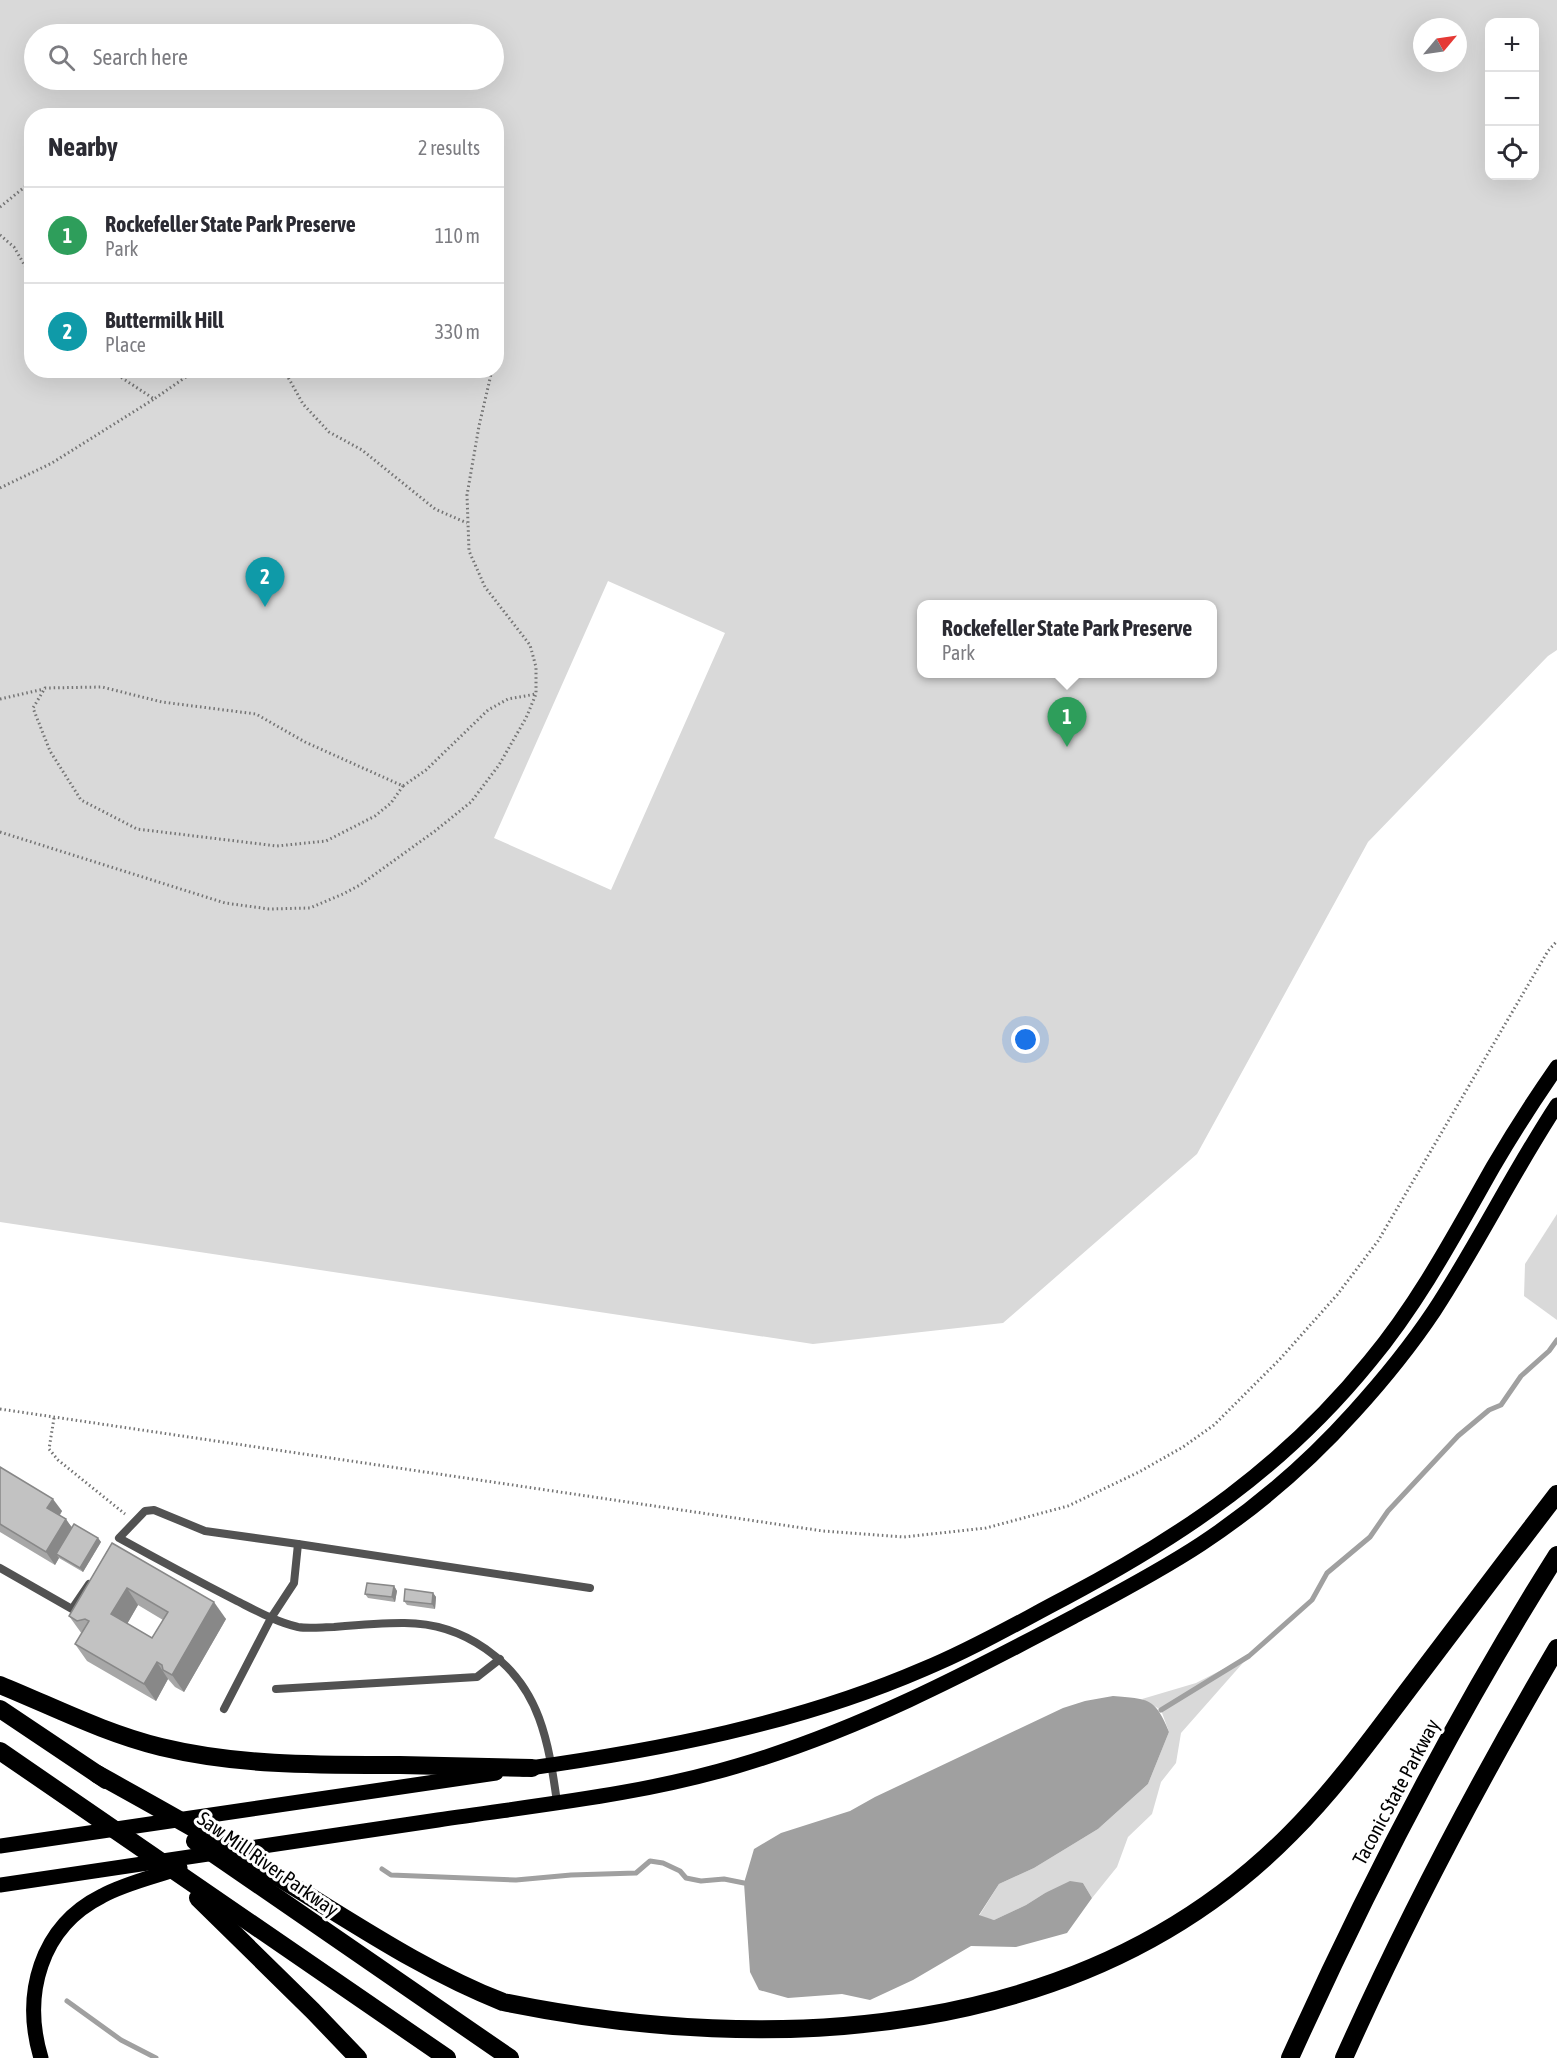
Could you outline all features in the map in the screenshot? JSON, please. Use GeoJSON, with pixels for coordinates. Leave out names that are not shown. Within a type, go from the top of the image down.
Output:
{"type":"FeatureCollection","features":[{"type":"Feature","properties":{"kind":"highway"},"geometry":{"type":"LineString","coordinates":[[989,2018],[1064,1990],[1141,1951],[1203,1910],[1263,1861],[1301,1824],[1336,1784],[1557,1494]]}},
{"type":"Feature","properties":{"kind":"highway","name":"Taconic State Parkway"},"geometry":{"type":"LineString","coordinates":[[1290,2058],[1357,1916],[1420,1793],[1482,1680],[1557,1555]]}},
{"type":"Feature","properties":{"kind":"highway"},"geometry":{"type":"LineString","coordinates":[[1344,2058],[1404,1930],[1462,1816],[1557,1648]]}},
{"type":"Feature","properties":{"kind":"highway"},"geometry":{"type":"LineString","coordinates":[[0,1685],[105,1730],[149,1744],[199,1755],[285,1763],[531,1768]]}},
{"type":"Feature","properties":{"kind":"highway","name":"Saw Mill River Parkway"},"geometry":{"type":"LineString","coordinates":[[0,1709],[510,2058]]}},
{"type":"Feature","properties":{"kind":"highway"},"geometry":{"type":"LineString","coordinates":[[0,1751],[164,1864],[226,1914],[447,2058]]}},
{"type":"Feature","properties":{"kind":"highway"},"geometry":{"type":"LineString","coordinates":[[97,1774],[196,1829],[446,1978],[560,2022],[632,2039]]}},
{"type":"Feature","properties":{"kind":"highway"},"geometry":{"type":"LineString","coordinates":[[226,1914],[358,2058]]}},
{"type":"Feature","properties":{"kind":"main road"},"geometry":{"type":"LineString","coordinates":[[0,1846],[663,1747],[727,1733],[824,1705],[903,1678],[982,1641],[1117,1571],[1173,1537],[1225,1501],[1272,1462],[1319,1418],[1351,1384],[1416,1299],[1523,1117],[1557,1067]]}},
{"type":"Feature","properties":{"kind":"main road"},"geometry":{"type":"LineString","coordinates":[[0,1885],[557,1802],[671,1782],[734,1767],[856,1725],[975,1669],[1148,1577],[1204,1542],[1259,1501],[1304,1462],[1352,1415],[1395,1365],[1446,1292],[1557,1105]]}},
{"type":"Feature","properties":{"kind":"main road"},"geometry":{"type":"LineString","coordinates":[[41,2058],[33,2023],[34,1989],[45,1957],[57,1936],[71,1919],[90,1903],[115,1890],[237,1850]]}},
{"type":"Feature","properties":{"kind":"lane"},"geometry":{"type":"LineString","coordinates":[[113,1547],[145,1511],[154,1510],[205,1531],[590,1588]]}},
{"type":"Feature","properties":{"kind":"lane"},"geometry":{"type":"LineString","coordinates":[[119,1538],[194,1580],[271,1618],[299,1628],[406,1622],[437,1627],[471,1639],[500,1659],[512,1672],[532,1702],[551,1765],[557,1802]]}},
{"type":"Feature","properties":{"kind":"lane"},"geometry":{"type":"LineString","coordinates":[[224,1709],[271,1618],[294,1583],[298,1544]]}},
{"type":"Feature","properties":{"kind":"lane"},"geometry":{"type":"LineString","coordinates":[[0,1569],[72,1609],[96,1573]]}},
{"type":"Feature","properties":{"kind":"lane"},"geometry":{"type":"LineString","coordinates":[[276,1689],[477,1677],[500,1659]]}},
{"type":"Feature","properties":{"kind":"path"},"geometry":{"type":"LineString","coordinates":[[0,207],[24,188]]}},
{"type":"Feature","properties":{"kind":"path"},"geometry":{"type":"LineString","coordinates":[[0,235],[14,247],[24,264]]}},
{"type":"Feature","properties":{"kind":"path"},"geometry":{"type":"LineString","coordinates":[[122,378],[154,399]]}},
{"type":"Feature","properties":{"kind":"path"},"geometry":{"type":"LineString","coordinates":[[0,488],[52,464],[184,378]]}},
{"type":"Feature","properties":{"kind":"path"},"geometry":{"type":"LineString","coordinates":[[288,378],[303,404],[329,432],[362,450],[435,509],[467,523]]}},
{"type":"Feature","properties":{"kind":"path"},"geometry":{"type":"LineString","coordinates":[[0,832],[225,903],[269,909],[310,908],[360,885],[471,802],[499,765],[526,718],[536,694],[536,667],[530,645],[485,586],[469,551],[467,495],[490,378]]}},
{"type":"Feature","properties":{"kind":"path"},"geometry":{"type":"LineString","coordinates":[[0,699],[45,688],[102,687],[162,702],[256,714],[305,742],[403,786]]}},
{"type":"Feature","properties":{"kind":"path"},"geometry":{"type":"LineString","coordinates":[[45,688],[33,708],[50,751],[81,800],[137,829],[277,846],[326,841],[375,816],[391,803],[403,786],[426,770],[488,710],[508,699],[536,694]]}},
{"type":"Feature","properties":{"kind":"path"},"geometry":{"type":"LineString","coordinates":[[0,1409],[823,1531],[904,1537],[986,1528],[1068,1506],[1139,1472],[1183,1447],[1214,1425],[1280,1359],[1337,1295],[1377,1241],[1548,951],[1557,940]]}},
{"type":"Feature","properties":{"kind":"path"},"geometry":{"type":"LineString","coordinates":[[55,1417],[49,1449],[58,1460],[134,1521]]}},
{"type":"Feature","properties":{"kind":"shaded area"},"geometry":{"type":"Polygon","coordinates":[[[0,0],[1557,0],[1557,650],[1548,656],[1368,842],[1197,1154],[1003,1323],[813,1344],[0,1222],[0,0]],[[608,581],[494,838],[611,890],[725,633],[608,581]]]}},
{"type":"Feature","properties":{"kind":"shaded area"},"geometry":{"type":"Polygon","coordinates":[[[1557,1214],[1557,1320],[1524,1296],[1525,1264],[1557,1214]]]}},
{"type":"Feature","properties":{"kind":"shaded area"},"geometry":{"type":"Polygon","coordinates":[[[1249,1656],[1181,1733],[1176,1763],[1161,1782],[1152,1814],[1128,1837],[1117,1867],[1092,1898],[1083,1883],[1045,1893],[994,1920],[979,1916],[999,1884],[1034,1868],[1098,1829],[1148,1784],[1169,1732],[1161,1710],[1142,1699],[1196,1683],[1249,1656]]]}},
{"type":"Feature","properties":{"kind":"shaded area"},"geometry":{"type":"Polygon","coordinates":[[[1113,1696],[1142,1699],[1149,1702],[1159,1712],[1169,1732],[1148,1784],[1098,1829],[1034,1868],[999,1884],[979,1915],[994,1920],[1070,1881],[1083,1883],[1092,1898],[1067,1933],[1016,1947],[971,1946],[913,1980],[870,2000],[842,1994],[788,1998],[759,1990],[750,1972],[744,1883],[754,1849],[781,1833],[850,1811],[1063,1708],[1113,1696]]]}},
{"type":"Feature","properties":{"kind":"building"},"geometry":{"type":"Polygon","coordinates":[[[0,1467],[53,1499],[47,1508],[66,1519],[46,1552],[0,1524],[0,1467]]]}},
{"type":"Feature","properties":{"kind":"building"},"geometry":{"type":"Polygon","coordinates":[[[74,1524],[98,1538],[80,1568],[56,1554],[74,1524]]]}},
{"type":"Feature","properties":{"kind":"building"},"geometry":{"type":"Polygon","coordinates":[[[112,1543],[214,1602],[172,1675],[163,1670],[162,1665],[157,1662],[144,1684],[75,1644],[89,1621],[85,1619],[77,1621],[69,1616],[112,1543]],[[127,1588],[111,1614],[152,1638],[168,1612],[127,1588]]]}},
{"type":"Feature","properties":{"kind":"building"},"geometry":{"type":"Polygon","coordinates":[[[367,1583],[394,1586],[392,1597],[365,1594],[367,1583]]]}},
{"type":"Feature","properties":{"kind":"building"},"geometry":{"type":"Polygon","coordinates":[[[405,1589],[433,1593],[432,1604],[404,1601],[405,1589]]]}},
{"type":"Feature","properties":{"kind":"waterway"},"geometry":{"type":"LineString","coordinates":[[1161,1710],[1249,1656],[1312,1600],[1327,1573],[1370,1537],[1388,1511],[1458,1436],[1489,1410],[1501,1405],[1521,1376],[1549,1351],[1557,1340]]}},
{"type":"Feature","properties":{"kind":"waterway"},"geometry":{"type":"LineString","coordinates":[[382,1869],[391,1875],[516,1880],[636,1873],[650,1861],[663,1863],[680,1871],[686,1878],[701,1881],[724,1879],[744,1883]]}},
{"type":"Feature","properties":{"kind":"waterway"},"geometry":{"type":"LineString","coordinates":[[67,2001],[121,2040],[156,2058]]}},
{"type":"Feature","properties":{"kind":"place","name":"Buttermilk Hill"},"geometry":{"type":"Point","coordinates":[265,607]}},
{"type":"Feature","properties":{"kind":"place","name":"Rockefeller State Park Preserve"},"geometry":{"type":"Point","coordinates":[1067,747]}}]}
